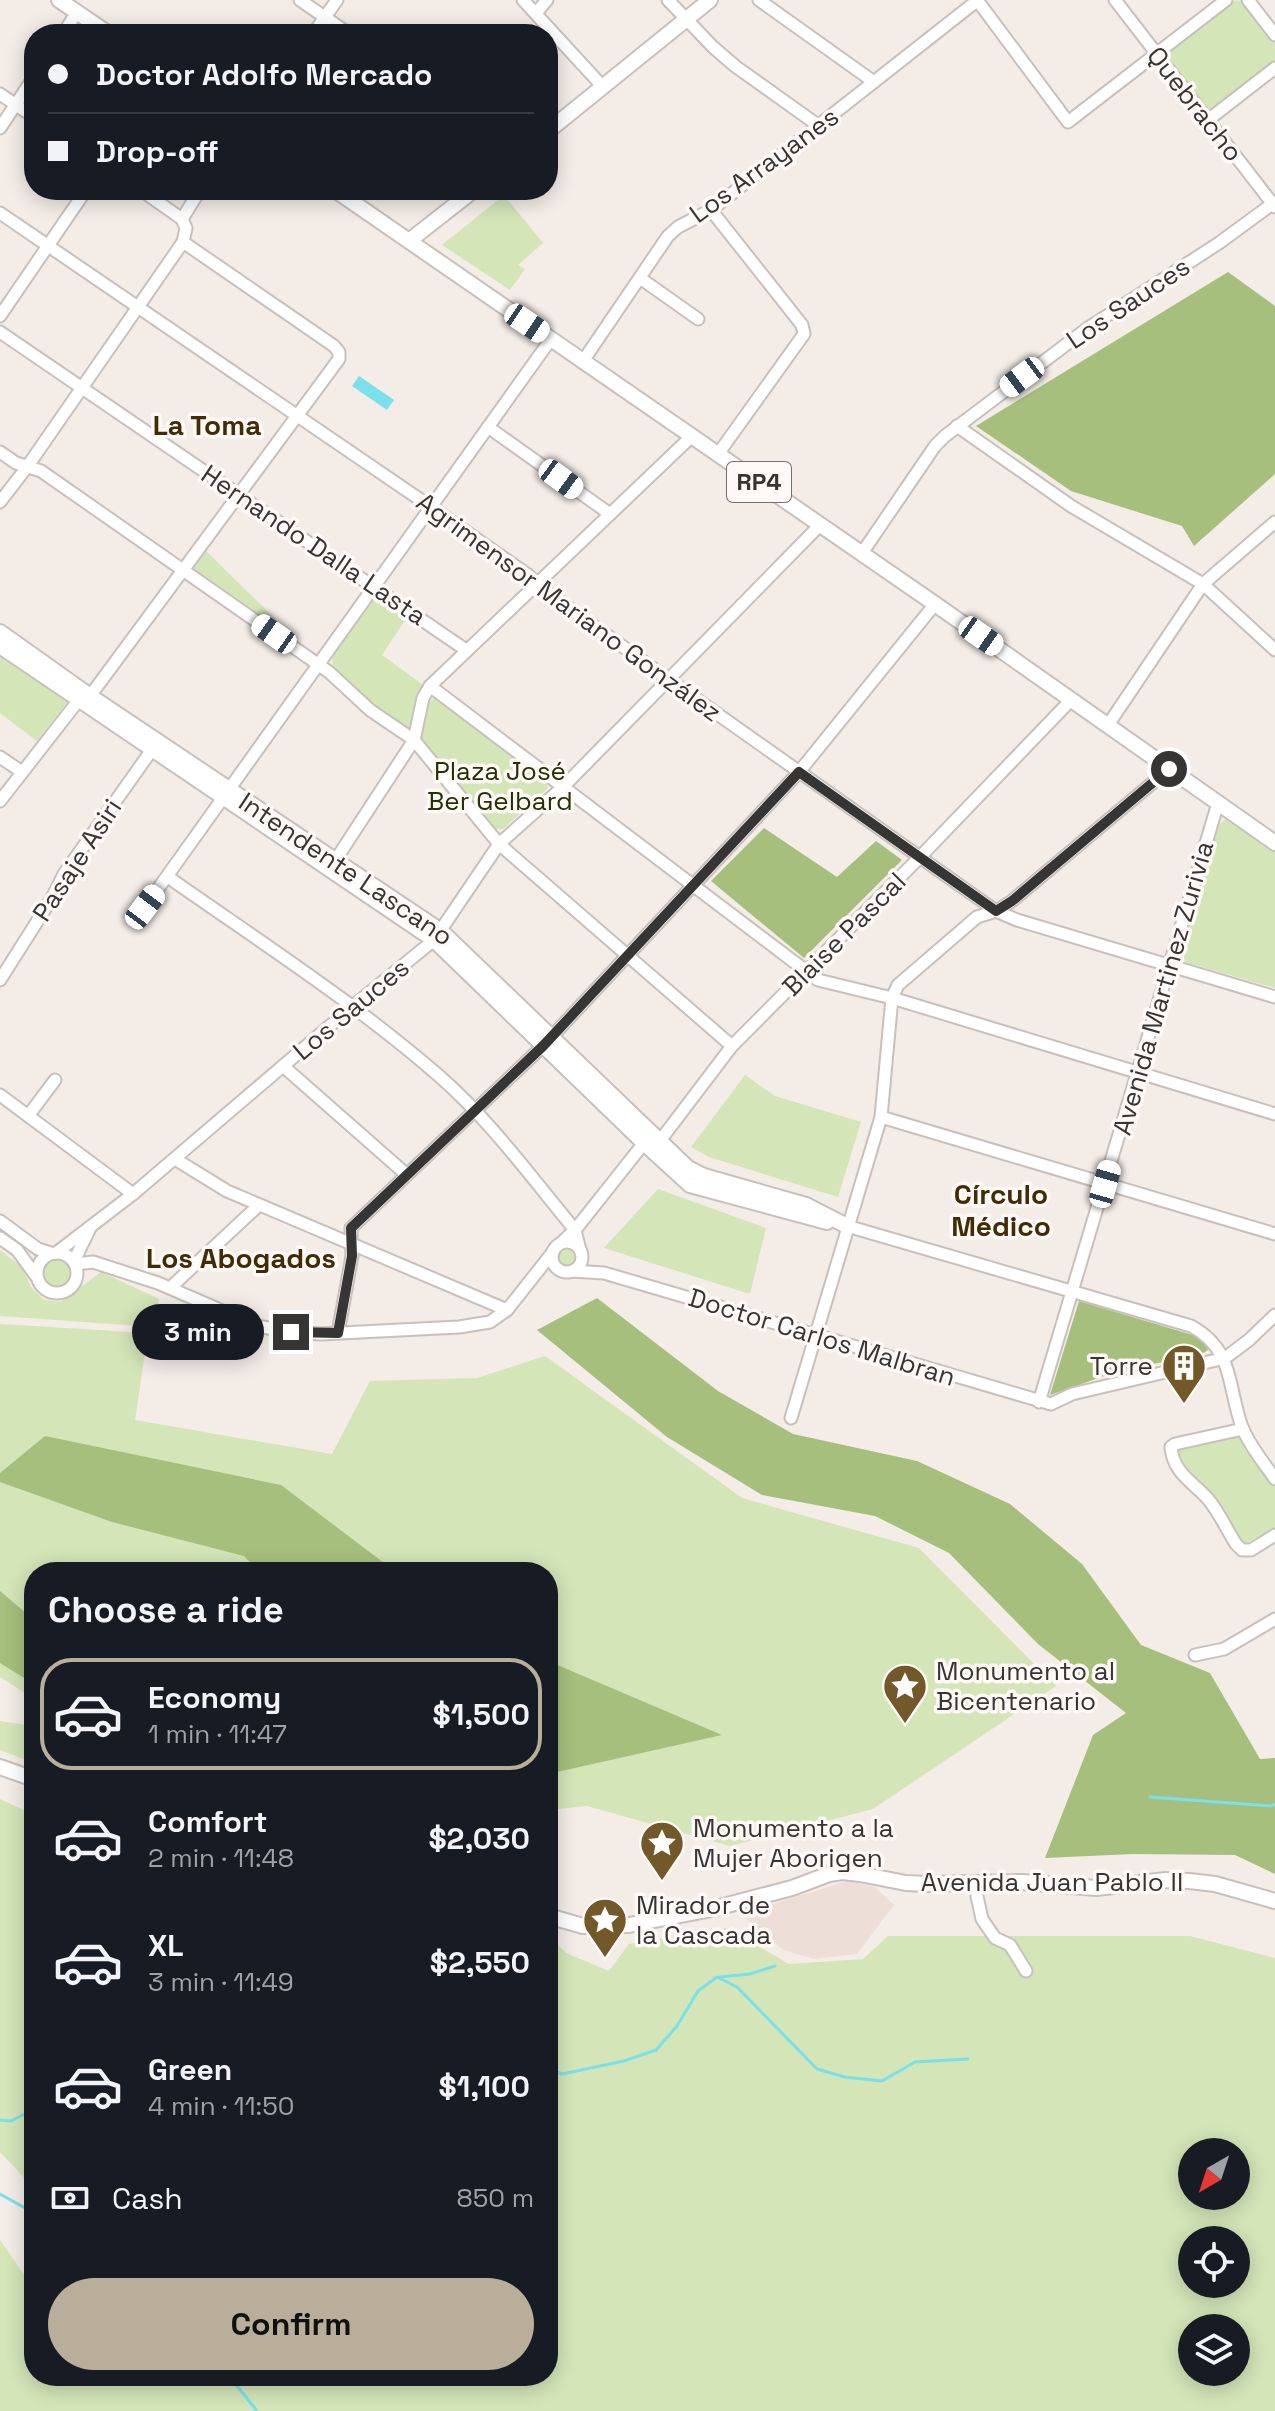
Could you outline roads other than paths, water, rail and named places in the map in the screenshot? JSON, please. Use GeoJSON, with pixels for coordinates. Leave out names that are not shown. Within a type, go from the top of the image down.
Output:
{"type":"FeatureCollection","features":[{"type":"Feature","properties":{"kind":"main road"},"geometry":{"type":"LineString","coordinates":[[59,0],[94,24]]}},
{"type":"Feature","properties":{"kind":"main road"},"geometry":{"type":"LineString","coordinates":[[558,123],[710,0]]}},
{"type":"Feature","properties":{"kind":"main road","name":"RP4"},"geometry":{"type":"LineString","coordinates":[[350,200],[821,524],[1275,843]]}},
{"type":"Feature","properties":{"kind":"main road"},"geometry":{"type":"LineString","coordinates":[[409,241],[461,200]]}},
{"type":"Feature","properties":{"kind":"main road","name":"Intendente Lascano"},"geometry":{"type":"LineString","coordinates":[[0,632],[84,698]]}},
{"type":"Feature","properties":{"kind":"main road","name":"Intendente Lascano"},"geometry":{"type":"LineString","coordinates":[[0,646],[84,698],[437,936],[652,1142],[695,1174],[806,1205],[847,1226]]}},
{"type":"Feature","properties":{"kind":"main road"},"geometry":{"type":"LineString","coordinates":[[0,1767],[24,1775]]}},
{"type":"Feature","properties":{"kind":"main road","name":"Avenida Juan Pablo II"},"geometry":{"type":"LineString","coordinates":[[558,1919],[583,1926],[629,1925],[712,1909],[842,1872],[906,1883],[1022,1882],[1096,1888],[1155,1881],[1189,1881],[1215,1884],[1275,1901]]}},
{"type":"Feature","properties":{"kind":"street"},"geometry":{"type":"LineString","coordinates":[[300,0],[333,24]]}},
{"type":"Feature","properties":{"kind":"street"},"geometry":{"type":"LineString","coordinates":[[320,24],[337,0]]}},
{"type":"Feature","properties":{"kind":"street"},"geometry":{"type":"LineString","coordinates":[[523,0],[546,24]]}},
{"type":"Feature","properties":{"kind":"street"},"geometry":{"type":"LineString","coordinates":[[536,13],[547,0]]}},
{"type":"Feature","properties":{"kind":"street"},"geometry":{"type":"LineString","coordinates":[[668,0],[735,66],[819,126]]}},
{"type":"Feature","properties":{"kind":"street"},"geometry":{"type":"LineString","coordinates":[[759,0],[874,82]]}},
{"type":"Feature","properties":{"kind":"street"},"geometry":{"type":"LineString","coordinates":[[977,0],[1068,122],[1226,0]]}},
{"type":"Feature","properties":{"kind":"street","name":"Los Arrayanes"},"geometry":{"type":"LineString","coordinates":[[583,361],[668,236],[678,227],[711,210],[977,0]]}},
{"type":"Feature","properties":{"kind":"street","name":"Quebracho"},"geometry":{"type":"LineString","coordinates":[[1115,0],[1274,205]]}},
{"type":"Feature","properties":{"kind":"street"},"geometry":{"type":"LineString","coordinates":[[1248,0],[1275,35]]}},
{"type":"Feature","properties":{"kind":"street"},"geometry":{"type":"LineString","coordinates":[[69,24],[77,12]]}},
{"type":"Feature","properties":{"kind":"street"},"geometry":{"type":"LineString","coordinates":[[558,37],[603,87]]}},
{"type":"Feature","properties":{"kind":"street"},"geometry":{"type":"LineString","coordinates":[[1208,120],[1275,68]]}},
{"type":"Feature","properties":{"kind":"street"},"geometry":{"type":"LineString","coordinates":[[0,128],[24,93]]}},
{"type":"Feature","properties":{"kind":"street"},"geometry":{"type":"LineString","coordinates":[[0,94],[24,110]]}},
{"type":"Feature","properties":{"kind":"street"},"geometry":{"type":"LineString","coordinates":[[0,316],[79,200]]}},
{"type":"Feature","properties":{"kind":"street"},"geometry":{"type":"LineString","coordinates":[[0,502],[183,242],[186,228],[182,219],[155,200]]}},
{"type":"Feature","properties":{"kind":"street"},"geometry":{"type":"LineString","coordinates":[[182,219],[194,200]]}},
{"type":"Feature","properties":{"kind":"street","name":"Los Sauces"},"geometry":{"type":"LineString","coordinates":[[862,553],[935,446],[957,426],[1088,328],[1274,205]]}},
{"type":"Feature","properties":{"kind":"street"},"geometry":{"type":"LineString","coordinates":[[711,210],[802,325],[804,334],[718,454]]}},
{"type":"Feature","properties":{"kind":"street","name":"Agrimensor Mariano González"},"geometry":{"type":"LineString","coordinates":[[0,213],[431,507],[996,911],[1017,920],[1275,997]]}},
{"type":"Feature","properties":{"kind":"street"},"geometry":{"type":"LineString","coordinates":[[0,801],[183,570],[339,359],[339,352],[334,346],[183,242]]}},
{"type":"Feature","properties":{"kind":"street"},"geometry":{"type":"LineString","coordinates":[[640,278],[698,319]]}},
{"type":"Feature","properties":{"kind":"street","name":"Hernando Dalla Lasta"},"geometry":{"type":"LineString","coordinates":[[0,332],[466,650]]}},
{"type":"Feature","properties":{"kind":"street"},"geometry":{"type":"LineString","coordinates":[[145,907],[551,339]]}},
{"type":"Feature","properties":{"kind":"street"},"geometry":{"type":"LineString","coordinates":[[957,426],[1071,506],[1203,584],[1275,650]]}},
{"type":"Feature","properties":{"kind":"street"},"geometry":{"type":"LineString","coordinates":[[488,427],[610,514]]}},
{"type":"Feature","properties":{"kind":"street"},"geometry":{"type":"LineString","coordinates":[[332,865],[414,740],[423,698],[430,686],[692,436]]}},
{"type":"Feature","properties":{"kind":"street"},"geometry":{"type":"LineString","coordinates":[[0,452],[41,471],[319,666],[370,710],[414,740],[499,844],[732,1046]]}},
{"type":"Feature","properties":{"kind":"street","name":"Los Sauces"},"geometry":{"type":"LineString","coordinates":[[53,1253],[133,1194],[437,936],[499,844],[564,786],[821,524]]}},
{"type":"Feature","properties":{"kind":"street"},"geometry":{"type":"LineString","coordinates":[[1108,725],[1203,584],[1274,526]]}},
{"type":"Feature","properties":{"kind":"street"},"geometry":{"type":"LineString","coordinates":[[338,1333],[352,1256],[351,1228],[547,1041],[799,772],[935,604]]}},
{"type":"Feature","properties":{"kind":"street"},"geometry":{"type":"LineString","coordinates":[[430,686],[807,973],[833,984],[892,998],[1275,1114]]}},
{"type":"Feature","properties":{"kind":"street","name":"Blaise Pascal"},"geometry":{"type":"LineString","coordinates":[[575,1230],[732,1046],[807,973],[1071,700]]}},
{"type":"Feature","properties":{"kind":"street","name":"Pasaje Asiri"},"geometry":{"type":"LineString","coordinates":[[0,980],[64,874],[154,746]]}},
{"type":"Feature","properties":{"kind":"street"},"geometry":{"type":"LineString","coordinates":[[0,757],[22,772]]}},
{"type":"Feature","properties":{"kind":"street"},"geometry":{"type":"LineString","coordinates":[[791,1418],[881,1117],[892,998],[898,985],[977,917],[996,911],[1012,901],[1169,769]]}},
{"type":"Feature","properties":{"kind":"street","name":"Avenida Martinez Zurivia"},"geometry":{"type":"LineString","coordinates":[[1039,1402],[1218,803]]}},
{"type":"Feature","properties":{"kind":"street"},"geometry":{"type":"LineString","coordinates":[[168,877],[352,1007],[438,1075],[475,1110],[575,1230],[581,1254],[579,1266],[568,1271],[553,1264],[557,1247]]}},
{"type":"Feature","properties":{"kind":"street"},"geometry":{"type":"LineString","coordinates":[[283,1066],[407,1175]]}},
{"type":"Feature","properties":{"kind":"street"},"geometry":{"type":"LineString","coordinates":[[28,1116],[55,1080]]}},
{"type":"Feature","properties":{"kind":"street"},"geometry":{"type":"LineString","coordinates":[[0,1095],[133,1194]]}},
{"type":"Feature","properties":{"kind":"street"},"geometry":{"type":"LineString","coordinates":[[881,1117],[1275,1234]]}},
{"type":"Feature","properties":{"kind":"street"},"geometry":{"type":"LineString","coordinates":[[175,1159],[227,1191],[507,1310]]}},
{"type":"Feature","properties":{"kind":"street"},"geometry":{"type":"LineString","coordinates":[[170,1288],[259,1205]]}},
{"type":"Feature","properties":{"kind":"street"},"geometry":{"type":"LineString","coordinates":[[0,1221],[38,1249],[62,1253],[74,1262],[104,1265],[170,1288],[257,1326],[291,1332],[338,1333],[490,1322],[507,1310],[557,1247],[575,1230]]}},
{"type":"Feature","properties":{"kind":"street"},"geometry":{"type":"LineString","coordinates":[[847,1226],[1191,1326],[1214,1342],[1225,1358],[1243,1429],[1275,1479]]}},
{"type":"Feature","properties":{"kind":"street","name":"Los Sauces"},"geometry":{"type":"LineString","coordinates":[[74,1262],[90,1227]]}},
{"type":"Feature","properties":{"kind":"street"},"geometry":{"type":"LineString","coordinates":[[0,1238],[17,1250],[42,1287],[54,1293],[67,1291],[88,1270],[104,1265]]}},
{"type":"Feature","properties":{"kind":"street"},"geometry":{"type":"LineString","coordinates":[[557,1247],[572,1243],[581,1254]]}},
{"type":"Feature","properties":{"kind":"street"},"geometry":{"type":"LineString","coordinates":[[36,1276],[38,1264],[53,1253]]}},
{"type":"Feature","properties":{"kind":"street","name":"Doctor Carlos Malbran"},"geometry":{"type":"LineString","coordinates":[[581,1254],[604,1273]]}},
{"type":"Feature","properties":{"kind":"street"},"geometry":{"type":"LineString","coordinates":[[74,1262],[75,1283]]}},
{"type":"Feature","properties":{"kind":"street","name":"Doctor Carlos Malbran"},"geometry":{"type":"LineString","coordinates":[[533,1279],[544,1273],[604,1273],[1039,1402]]}},
{"type":"Feature","properties":{"kind":"street"},"geometry":{"type":"LineString","coordinates":[[1039,1402],[1051,1404],[1072,1394],[1225,1358],[1275,1315]]}},
{"type":"Feature","properties":{"kind":"street"},"geometry":{"type":"LineString","coordinates":[[1243,1429],[1175,1444],[1171,1447],[1171,1454],[1185,1480],[1209,1500],[1242,1550],[1251,1550],[1275,1535]]}},
{"type":"Feature","properties":{"kind":"street"},"geometry":{"type":"LineString","coordinates":[[1195,1655],[1224,1649],[1275,1619]]}},
{"type":"Feature","properties":{"kind":"street"},"geometry":{"type":"LineString","coordinates":[[978,1883],[977,1896],[982,1919],[995,1938],[1010,1945],[1026,1971]]}},
{"type":"Feature","properties":{"kind":"water"},"geometry":{"type":"Polygon","coordinates":[[[359,376],[394,400],[387,410],[352,386],[359,376]]]}},
{"type":"Feature","properties":{"kind":"waterway"},"geometry":{"type":"LineString","coordinates":[[1150,1797],[1275,1804]]}},
{"type":"Feature","properties":{"kind":"waterway"},"geometry":{"type":"LineString","coordinates":[[720,1977],[750,1974],[775,1966]]}},
{"type":"Feature","properties":{"kind":"waterway"},"geometry":{"type":"LineString","coordinates":[[558,2073],[624,2061],[656,2050],[677,2026],[698,1991],[717,1977],[737,1987],[817,2069],[845,2077],[882,2081],[915,2062],[968,2059]]}},
{"type":"Feature","properties":{"kind":"waterway"},"geometry":{"type":"LineString","coordinates":[[0,2120],[11,2121],[24,2114]]}},
{"type":"Feature","properties":{"kind":"waterway"},"geometry":{"type":"LineString","coordinates":[[0,2194],[24,2207]]}},
{"type":"Feature","properties":{"kind":"waterway"},"geometry":{"type":"LineString","coordinates":[[237,2386],[257,2411]]}},
{"type":"Feature","properties":{"kind":"place","name":"Torre"},"geometry":{"type":"Point","coordinates":[1184,1405]}},
{"type":"Feature","properties":{"kind":"place","name":"Monumento al Bicentenario"},"geometry":{"type":"Point","coordinates":[905,1725]}},
{"type":"Feature","properties":{"kind":"place","name":"Monumento a la Mujer Aborigen"},"geometry":{"type":"Point","coordinates":[662,1882]}},
{"type":"Feature","properties":{"kind":"place","name":"Mirador de la Cascada"},"geometry":{"type":"Point","coordinates":[605,1959]}},
{"type":"Feature","properties":{"kind":"district","name":"La Toma"},"geometry":{"type":"Point","coordinates":[207,425]}},
{"type":"Feature","properties":{"kind":"district","name":"Círculo Médico"},"geometry":{"type":"Point","coordinates":[1001,1210]}},
{"type":"Feature","properties":{"kind":"district","name":"Los Abogados"},"geometry":{"type":"Point","coordinates":[241,1258]}},
{"type":"Feature","properties":{"kind":"park label","name":"Plaza José Ber Gelbard"},"geometry":{"type":"Point","coordinates":[500,786]}}]}
